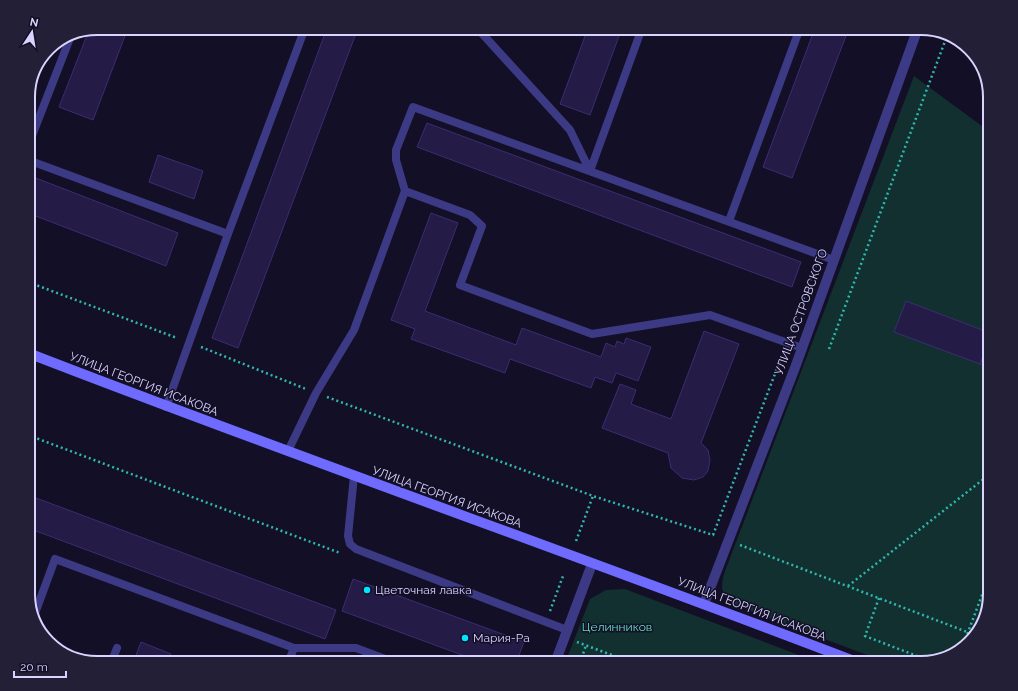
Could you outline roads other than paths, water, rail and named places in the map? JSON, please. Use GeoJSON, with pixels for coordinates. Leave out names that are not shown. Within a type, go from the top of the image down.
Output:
{"type":"FeatureCollection","features":[{"type":"Feature","properties":{"kind":"street","name":"УЛИЦА ОСТРОВСКОГО"},"geometry":{"type":"LineString","coordinates":[[704,604],[802,348],[915,35]]}},
{"type":"Feature","properties":{"kind":"street","name":"УЛИЦА ГЕОРГИЯ ИСАКОВА"},"geometry":{"type":"LineString","coordinates":[[35,356],[166,407],[704,604],[840,656]]}},
{"type":"Feature","properties":{"kind":"street"},"geometry":{"type":"LineString","coordinates":[[558,656],[592,564]]}},
{"type":"Feature","properties":{"kind":"lane"},"geometry":{"type":"LineString","coordinates":[[166,407],[228,234],[302,35]]}},
{"type":"Feature","properties":{"kind":"lane"},"geometry":{"type":"LineString","coordinates":[[483,35],[570,130],[590,171]]}},
{"type":"Feature","properties":{"kind":"lane"},"geometry":{"type":"LineString","coordinates":[[590,171],[639,35]]}},
{"type":"Feature","properties":{"kind":"lane"},"geometry":{"type":"LineString","coordinates":[[729,221],[797,35]]}},
{"type":"Feature","properties":{"kind":"lane"},"geometry":{"type":"LineString","coordinates":[[35,128],[69,42]]}},
{"type":"Feature","properties":{"kind":"lane"},"geometry":{"type":"LineString","coordinates":[[288,451],[316,393],[354,330],[405,191],[396,160],[396,150],[413,107],[834,260]]}},
{"type":"Feature","properties":{"kind":"lane"},"geometry":{"type":"LineString","coordinates":[[35,163],[228,234]]}},
{"type":"Feature","properties":{"kind":"lane"},"geometry":{"type":"LineString","coordinates":[[405,191],[470,215],[482,226],[460,285],[592,334],[710,314],[802,348]]}},
{"type":"Feature","properties":{"kind":"lane"},"geometry":{"type":"LineString","coordinates":[[354,476],[348,536],[350,544],[356,549],[546,622],[566,634]]}},
{"type":"Feature","properties":{"kind":"lane"},"geometry":{"type":"LineString","coordinates":[[37,609],[55,559],[294,648],[356,648],[377,656]]}},
{"type":"Feature","properties":{"kind":"lane"},"geometry":{"type":"LineString","coordinates":[[114,656],[117,648]]}},
{"type":"Feature","properties":{"kind":"lane"},"geometry":{"type":"LineString","coordinates":[[291,656],[294,648]]}},
{"type":"Feature","properties":{"kind":"place","name":"Цветочная лавка"},"geometry":{"type":"Point","coordinates":[367,590]}},
{"type":"Feature","properties":{"kind":"place","name":"Мария-Ра"},"geometry":{"type":"Point","coordinates":[465,638]}},
{"type":"Feature","properties":{"kind":"park label","name":"Целинников"},"geometry":{"type":"Point","coordinates":[617,627]}}]}
